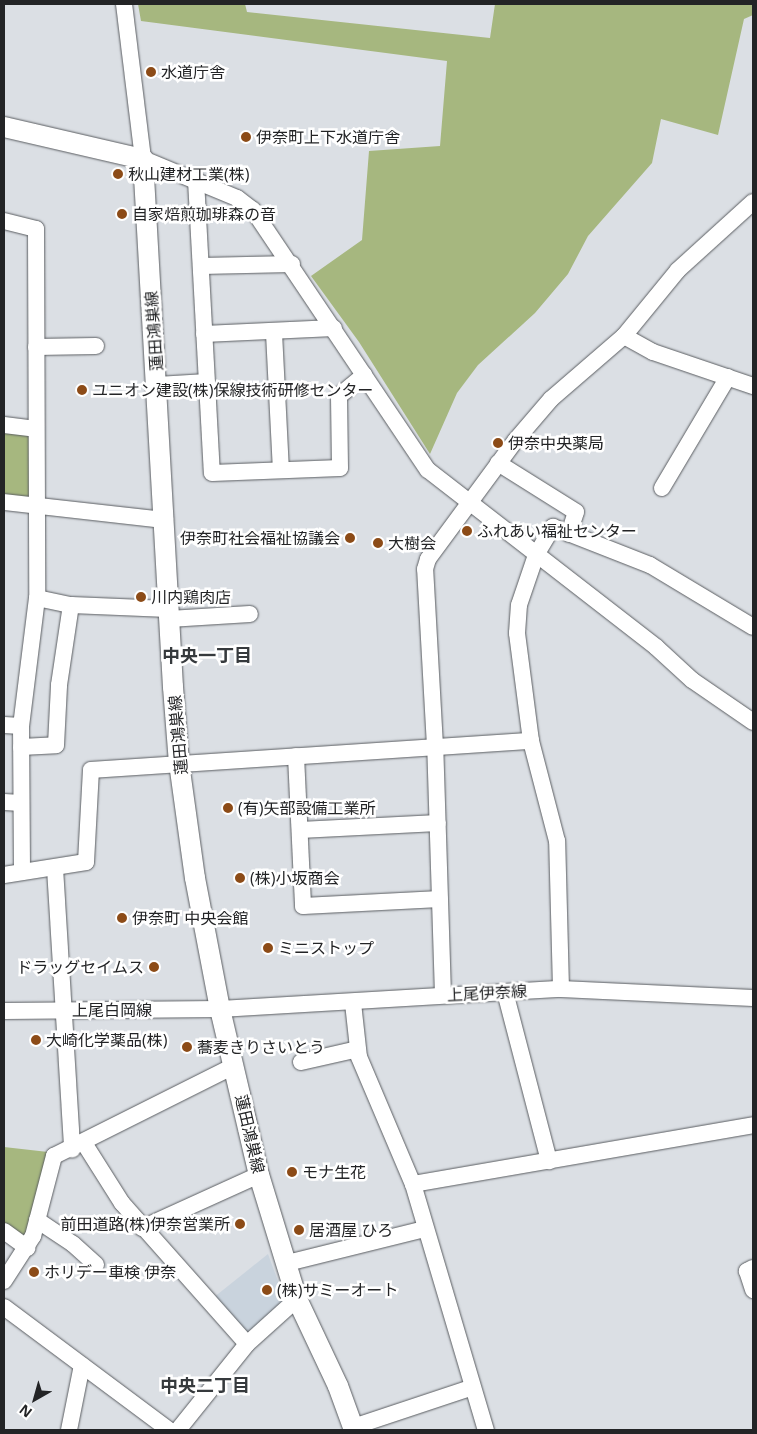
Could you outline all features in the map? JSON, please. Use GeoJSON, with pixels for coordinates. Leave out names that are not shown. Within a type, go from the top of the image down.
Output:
{"type":"FeatureCollection","features":[{"type":"Feature","properties":{"kind":"main road"},"geometry":{"type":"LineString","coordinates":[[4,127],[143,159]]}},
{"type":"Feature","properties":{"kind":"main road","name":"蓮田鴻巣線"},"geometry":{"type":"LineString","coordinates":[[143,159],[157,385],[168,614],[179,763],[195,878],[220,1009],[259,1175],[297,1299],[338,1386],[354,1429]]}},
{"type":"Feature","properties":{"kind":"street"},"geometry":{"type":"LineString","coordinates":[[124,4],[143,159],[237,198],[253,210],[292,264],[428,470],[468,504],[656,647],[692,680],[753,722]]}},
{"type":"Feature","properties":{"kind":"street"},"geometry":{"type":"LineString","coordinates":[[196,180],[212,473],[340,468],[340,396],[364,375]]}},
{"type":"Feature","properties":{"kind":"street"},"geometry":{"type":"LineString","coordinates":[[443,995],[435,746],[425,569],[428,559],[498,463],[551,400],[624,336],[678,270],[753,202]]}},
{"type":"Feature","properties":{"kind":"street"},"geometry":{"type":"LineString","coordinates":[[4,221],[36,229],[37,598],[21,726],[22,872]]}},
{"type":"Feature","properties":{"kind":"street"},"geometry":{"type":"LineString","coordinates":[[200,266],[292,264]]}},
{"type":"Feature","properties":{"kind":"street"},"geometry":{"type":"LineString","coordinates":[[204,334],[274,333],[334,328]]}},
{"type":"Feature","properties":{"kind":"street"},"geometry":{"type":"LineString","coordinates":[[274,333],[281,470]]}},
{"type":"Feature","properties":{"kind":"street"},"geometry":{"type":"LineString","coordinates":[[624,336],[653,352],[753,386]]}},
{"type":"Feature","properties":{"kind":"street"},"geometry":{"type":"LineString","coordinates":[[36,347],[96,346]]}},
{"type":"Feature","properties":{"kind":"street"},"geometry":{"type":"LineString","coordinates":[[662,488],[728,377]]}},
{"type":"Feature","properties":{"kind":"street"},"geometry":{"type":"LineString","coordinates":[[157,385],[207,382]]}},
{"type":"Feature","properties":{"kind":"street"},"geometry":{"type":"LineString","coordinates":[[4,425],[36,430]]}},
{"type":"Feature","properties":{"kind":"street"},"geometry":{"type":"LineString","coordinates":[[498,463],[576,512],[569,534]]}},
{"type":"Feature","properties":{"kind":"street"},"geometry":{"type":"LineString","coordinates":[[4,502],[164,520]]}},
{"type":"Feature","properties":{"kind":"street"},"geometry":{"type":"LineString","coordinates":[[561,990],[557,841],[531,741],[517,633],[519,605],[536,555],[554,527],[650,565],[753,626]]}},
{"type":"Feature","properties":{"kind":"street"},"geometry":{"type":"LineString","coordinates":[[37,598],[71,604],[168,614],[250,614]]}},
{"type":"Feature","properties":{"kind":"street"},"geometry":{"type":"LineString","coordinates":[[21,747],[56,745],[59,685],[71,604]]}},
{"type":"Feature","properties":{"kind":"street"},"geometry":{"type":"LineString","coordinates":[[4,725],[21,726]]}},
{"type":"Feature","properties":{"kind":"street"},"geometry":{"type":"LineString","coordinates":[[4,875],[86,862],[91,770],[531,741]]}},
{"type":"Feature","properties":{"kind":"street"},"geometry":{"type":"LineString","coordinates":[[296,756],[303,906],[440,899]]}},
{"type":"Feature","properties":{"kind":"street"},"geometry":{"type":"LineString","coordinates":[[4,802],[21,803]]}},
{"type":"Feature","properties":{"kind":"street"},"geometry":{"type":"LineString","coordinates":[[300,830],[438,822]]}},
{"type":"Feature","properties":{"kind":"street"},"geometry":{"type":"LineString","coordinates":[[55,868],[64,1010],[78,1146],[142,1228],[247,1344]]}},
{"type":"Feature","properties":{"kind":"street","name":"上尾伊奈線"},"geometry":{"type":"LineString","coordinates":[[220,1009],[353,1003],[443,995],[561,990],[753,998]]}},
{"type":"Feature","properties":{"kind":"street"},"geometry":{"type":"LineString","coordinates":[[505,992],[549,1161]]}},
{"type":"Feature","properties":{"kind":"street"},"geometry":{"type":"LineString","coordinates":[[353,1003],[358,1049],[413,1184],[424,1229],[486,1430]]}},
{"type":"Feature","properties":{"kind":"street","name":"上尾白岡線"},"geometry":{"type":"LineString","coordinates":[[4,1011],[220,1009]]}},
{"type":"Feature","properties":{"kind":"street"},"geometry":{"type":"LineString","coordinates":[[302,1062],[358,1049]]}},
{"type":"Feature","properties":{"kind":"street"},"geometry":{"type":"LineString","coordinates":[[4,1281],[27,1248],[37,1220],[54,1156],[78,1146],[234,1066]]}},
{"type":"Feature","properties":{"kind":"street"},"geometry":{"type":"LineString","coordinates":[[413,1184],[753,1125]]}},
{"type":"Feature","properties":{"kind":"street"},"geometry":{"type":"LineString","coordinates":[[142,1228],[259,1175]]}},
{"type":"Feature","properties":{"kind":"street"},"geometry":{"type":"LineString","coordinates":[[37,1220],[73,1244],[96,1265]]}},
{"type":"Feature","properties":{"kind":"street"},"geometry":{"type":"LineString","coordinates":[[287,1263],[424,1229]]}},
{"type":"Feature","properties":{"kind":"street"},"geometry":{"type":"LineString","coordinates":[[4,1231],[27,1248]]}},
{"type":"Feature","properties":{"kind":"street"},"geometry":{"type":"LineString","coordinates":[[753,1268],[747,1271],[753,1290]]}},
{"type":"Feature","properties":{"kind":"street"},"geometry":{"type":"LineString","coordinates":[[178,1430],[247,1344],[297,1299]]}},
{"type":"Feature","properties":{"kind":"street"},"geometry":{"type":"LineString","coordinates":[[4,1308],[169,1430]]}},
{"type":"Feature","properties":{"kind":"street"},"geometry":{"type":"LineString","coordinates":[[69,1430],[82,1365]]}},
{"type":"Feature","properties":{"kind":"street"},"geometry":{"type":"LineString","coordinates":[[354,1429],[473,1387]]}},
{"type":"Feature","properties":{"kind":"shaded area"},"geometry":{"type":"Polygon","coordinates":[[[268,1254],[286,1303],[246,1335],[213,1298],[268,1254]]]}},
{"type":"Feature","properties":{"kind":"green space"},"geometry":{"type":"Polygon","coordinates":[[[138,4],[245,4],[247,12],[490,38],[495,4],[753,4],[753,15],[744,19],[718,135],[661,119],[652,163],[588,236],[568,274],[535,313],[478,365],[457,393],[430,454],[359,342],[311,276],[362,240],[369,151],[440,146],[447,61],[141,21],[138,4]]]}},
{"type":"Feature","properties":{"kind":"green space"},"geometry":{"type":"Polygon","coordinates":[[[4,430],[32,433],[29,499],[4,497],[4,430]]]}},
{"type":"Feature","properties":{"kind":"green space"},"geometry":{"type":"Polygon","coordinates":[[[4,1147],[48,1152],[26,1234],[20,1236],[4,1225],[4,1147]]]}},
{"type":"Feature","properties":{"kind":"place","name":"水道庁舎"},"geometry":{"type":"Point","coordinates":[151,72]}},
{"type":"Feature","properties":{"kind":"place","name":"伊奈町上下水道庁舎"},"geometry":{"type":"Point","coordinates":[246,137]}},
{"type":"Feature","properties":{"kind":"place","name":"秋山建材工業(株)"},"geometry":{"type":"Point","coordinates":[118,174]}},
{"type":"Feature","properties":{"kind":"place","name":"自家焙煎珈琲森の音"},"geometry":{"type":"Point","coordinates":[122,214]}},
{"type":"Feature","properties":{"kind":"place","name":"ユニオン建設(株)保線技術研修センター"},"geometry":{"type":"Point","coordinates":[82,390]}},
{"type":"Feature","properties":{"kind":"place","name":"伊奈中央薬局"},"geometry":{"type":"Point","coordinates":[498,443]}},
{"type":"Feature","properties":{"kind":"place","name":"ふれあい福祉センター"},"geometry":{"type":"Point","coordinates":[467,531]}},
{"type":"Feature","properties":{"kind":"place","name":"伊奈町社会福祉協議会"},"geometry":{"type":"Point","coordinates":[350,538]}},
{"type":"Feature","properties":{"kind":"place","name":"大樹会"},"geometry":{"type":"Point","coordinates":[378,543]}},
{"type":"Feature","properties":{"kind":"place","name":"川内鶏肉店"},"geometry":{"type":"Point","coordinates":[141,597]}},
{"type":"Feature","properties":{"kind":"place","name":"(有)矢部設備工業所"},"geometry":{"type":"Point","coordinates":[228,808]}},
{"type":"Feature","properties":{"kind":"place","name":"(株)小坂商会"},"geometry":{"type":"Point","coordinates":[240,878]}},
{"type":"Feature","properties":{"kind":"place","name":"伊奈町 中央会館"},"geometry":{"type":"Point","coordinates":[122,918]}},
{"type":"Feature","properties":{"kind":"place","name":"ミニストップ"},"geometry":{"type":"Point","coordinates":[268,948]}},
{"type":"Feature","properties":{"kind":"place","name":"ドラッグセイムス"},"geometry":{"type":"Point","coordinates":[154,967]}},
{"type":"Feature","properties":{"kind":"place","name":"大崎化学薬品(株)"},"geometry":{"type":"Point","coordinates":[36,1040]}},
{"type":"Feature","properties":{"kind":"place","name":"蕎麦きりさいとう"},"geometry":{"type":"Point","coordinates":[187,1047]}},
{"type":"Feature","properties":{"kind":"place","name":"モナ生花"},"geometry":{"type":"Point","coordinates":[292,1172]}},
{"type":"Feature","properties":{"kind":"place","name":"前田道路(株)伊奈営業所"},"geometry":{"type":"Point","coordinates":[240,1224]}},
{"type":"Feature","properties":{"kind":"place","name":"居酒屋 ひろ"},"geometry":{"type":"Point","coordinates":[299,1230]}},
{"type":"Feature","properties":{"kind":"place","name":"ホリデー車検 伊奈"},"geometry":{"type":"Point","coordinates":[34,1272]}},
{"type":"Feature","properties":{"kind":"place","name":"(株)サミーオート"},"geometry":{"type":"Point","coordinates":[267,1290]}},
{"type":"Feature","properties":{"kind":"district","name":"中央一丁目"},"geometry":{"type":"Point","coordinates":[207,655]}},
{"type":"Feature","properties":{"kind":"district","name":"中央二丁目"},"geometry":{"type":"Point","coordinates":[205,1385]}}]}
